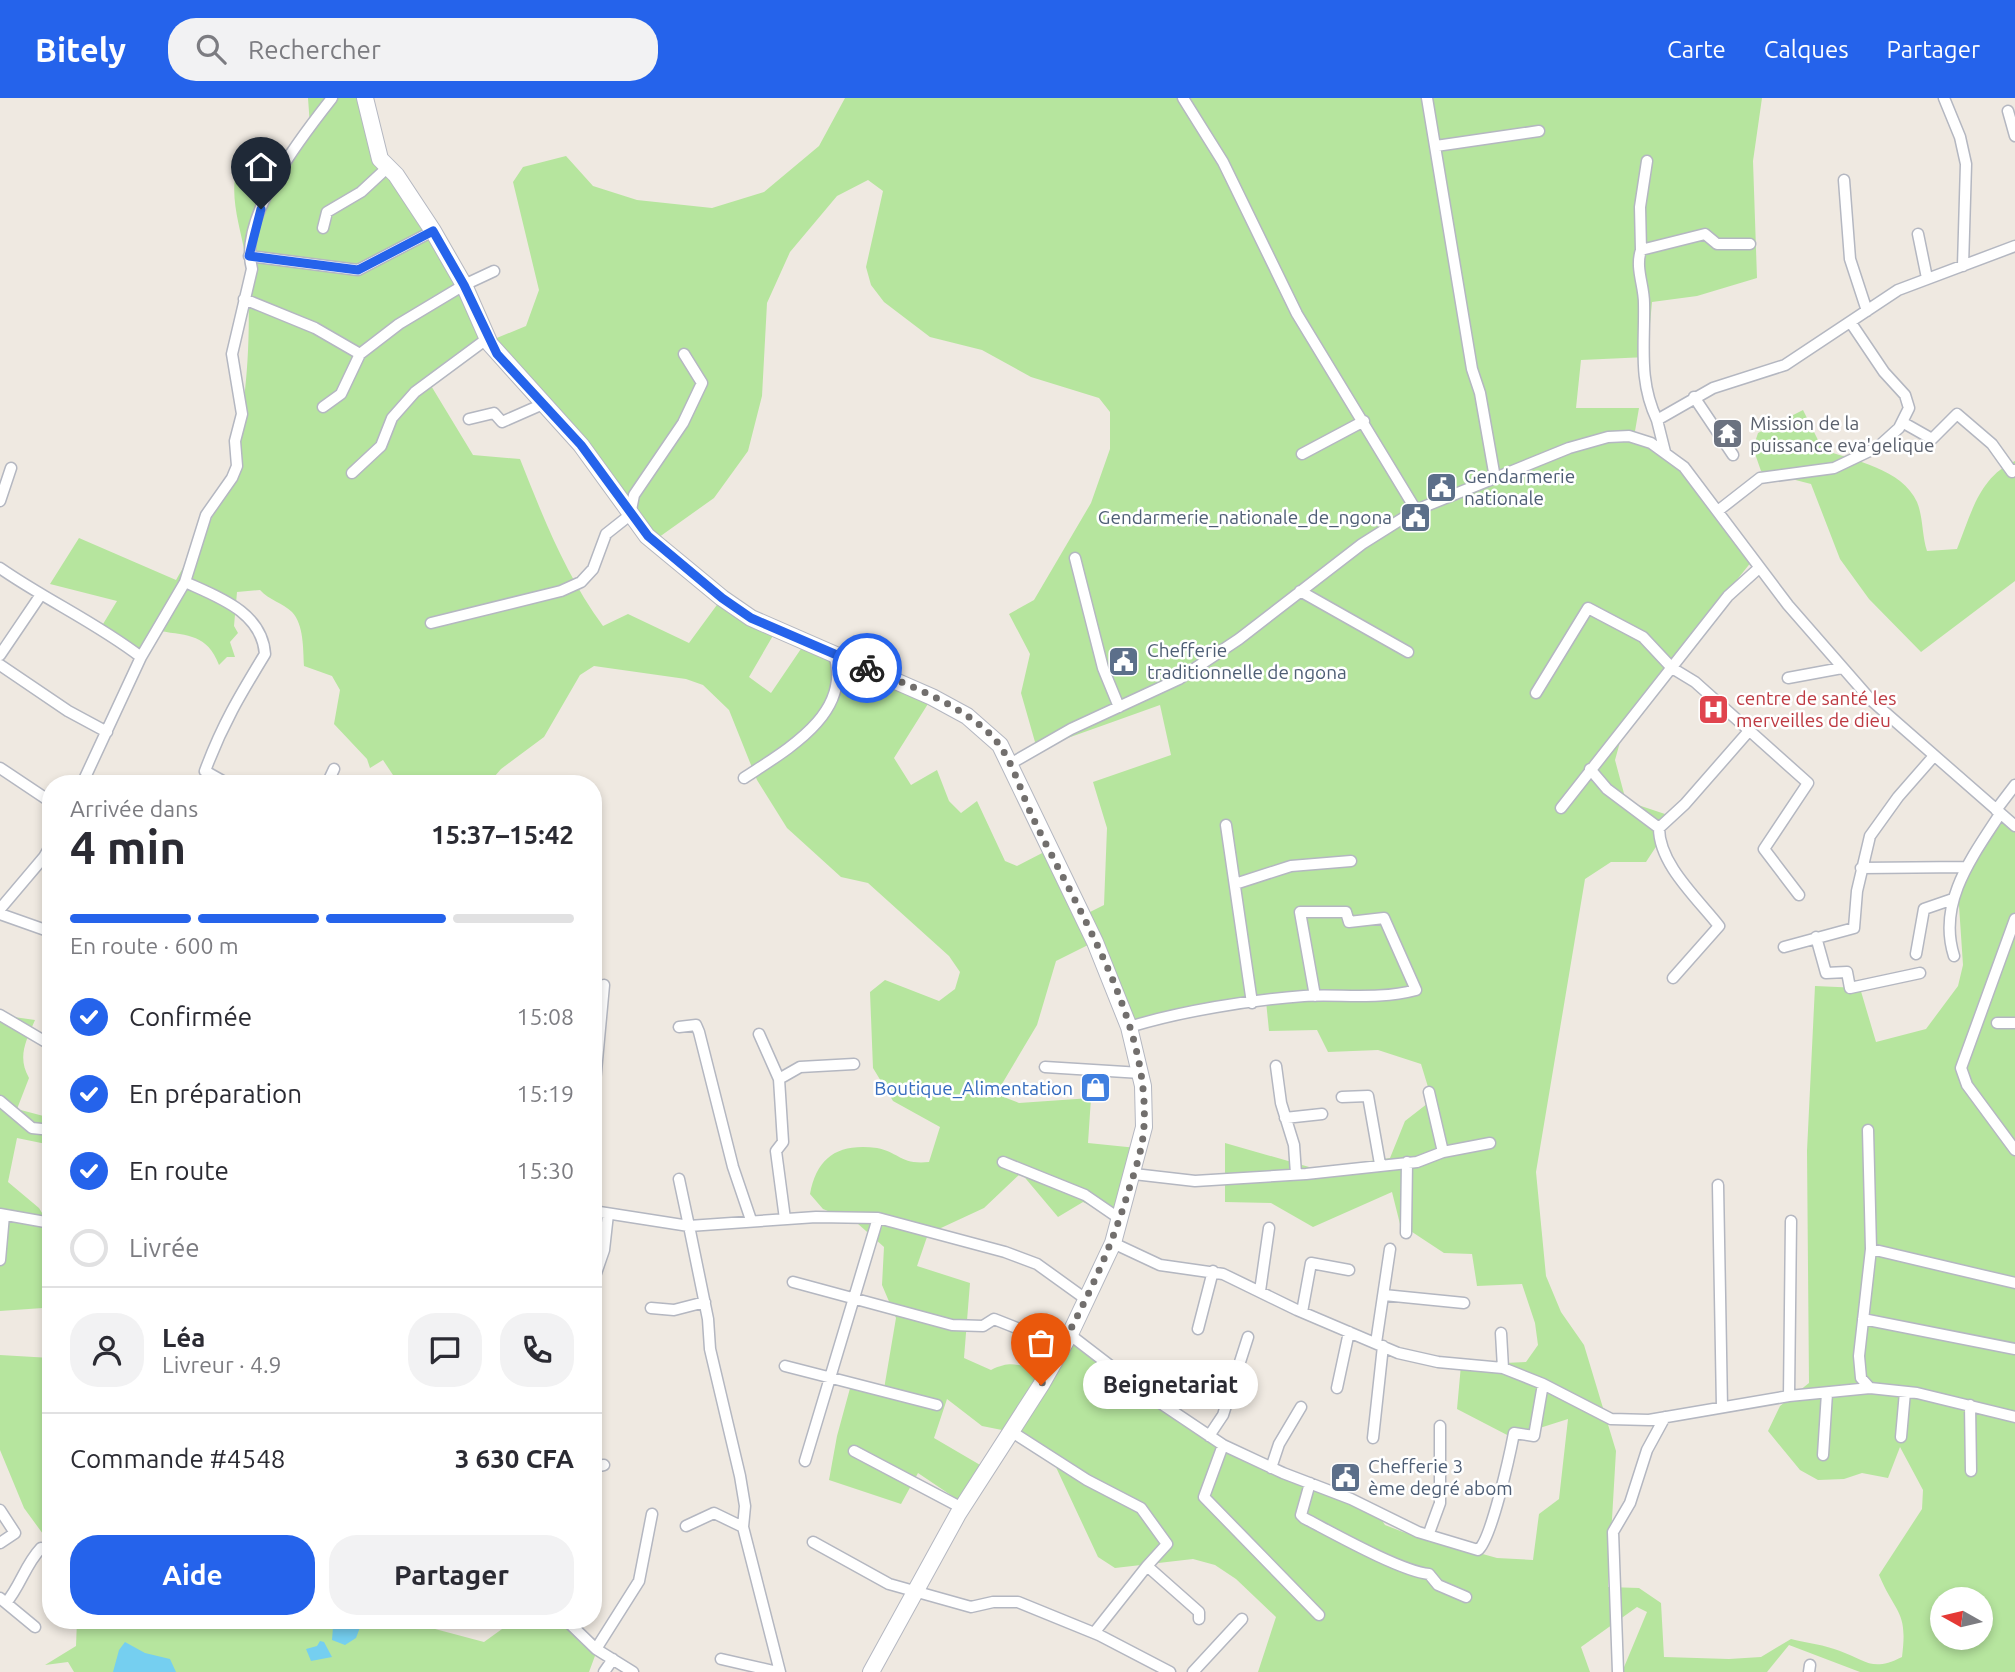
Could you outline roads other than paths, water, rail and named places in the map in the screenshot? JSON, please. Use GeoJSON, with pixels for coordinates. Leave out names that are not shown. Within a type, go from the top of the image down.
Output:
{"type":"FeatureCollection","features":[{"type":"Feature","properties":{"kind":"street"},"geometry":{"type":"LineString","coordinates":[[86,775],[141,657],[186,582],[206,515],[232,478],[237,466],[235,441],[242,414],[232,361],[252,269],[249,256],[261,209],[275,178],[298,140],[332,98]]}},
{"type":"Feature","properties":{"kind":"street"},"geometry":{"type":"LineString","coordinates":[[365,98],[371,135],[377,144],[380,159],[433,231],[464,285],[497,354],[581,445],[648,536],[741,611],[914,688],[967,716],[1000,745],[1027,807],[1094,942],[1129,1027],[1141,1073],[1144,1127],[1134,1174],[1113,1243],[1058,1354],[1012,1432],[962,1508],[871,1672]]}},
{"type":"Feature","properties":{"kind":"street"},"geometry":{"type":"LineString","coordinates":[[1183,98],[1223,162],[1297,314],[1416,510]]}},
{"type":"Feature","properties":{"kind":"street"},"geometry":{"type":"LineString","coordinates":[[1427,98],[1472,369],[1495,478]]}},
{"type":"Feature","properties":{"kind":"street"},"geometry":{"type":"LineString","coordinates":[[1944,98],[1960,137],[1966,164],[1963,266]]}},
{"type":"Feature","properties":{"kind":"street"},"geometry":{"type":"LineString","coordinates":[[2008,111],[2015,136]]}},
{"type":"Feature","properties":{"kind":"street"},"geometry":{"type":"LineString","coordinates":[[1436,146],[1539,131]]}},
{"type":"Feature","properties":{"kind":"street"},"geometry":{"type":"LineString","coordinates":[[1647,161],[1640,207],[1642,250],[1638,260],[1644,302],[1641,354],[1665,452]]}},
{"type":"Feature","properties":{"kind":"street"},"geometry":{"type":"LineString","coordinates":[[323,228],[327,212],[361,192],[388,167]]}},
{"type":"Feature","properties":{"kind":"street"},"geometry":{"type":"LineString","coordinates":[[1844,180],[1850,259],[1867,312]]}},
{"type":"Feature","properties":{"kind":"street"},"geometry":{"type":"LineString","coordinates":[[249,256],[358,270],[433,231]]}},
{"type":"Feature","properties":{"kind":"street"},"geometry":{"type":"LineString","coordinates":[[1642,250],[1705,234],[1717,244],[1750,244]]}},
{"type":"Feature","properties":{"kind":"street"},"geometry":{"type":"LineString","coordinates":[[1917,234],[1927,278]]}},
{"type":"Feature","properties":{"kind":"street"},"geometry":{"type":"LineString","coordinates":[[1657,420],[1693,397],[1785,365],[1898,290],[2015,246]]}},
{"type":"Feature","properties":{"kind":"street"},"geometry":{"type":"LineString","coordinates":[[323,407],[341,394],[344,381],[360,354],[399,324],[464,285],[494,271]]}},
{"type":"Feature","properties":{"kind":"street"},"geometry":{"type":"LineString","coordinates":[[244,299],[315,328],[360,354]]}},
{"type":"Feature","properties":{"kind":"street"},"geometry":{"type":"LineString","coordinates":[[1718,510],[1760,478],[1834,468],[1871,451],[1885,443],[1902,422],[1909,408],[1906,395],[1884,372],[1851,323]]}},
{"type":"Feature","properties":{"kind":"street"},"geometry":{"type":"LineString","coordinates":[[352,473],[381,446],[392,418],[415,392],[488,338]]}},
{"type":"Feature","properties":{"kind":"street"},"geometry":{"type":"LineString","coordinates":[[431,623],[573,587],[593,569],[606,534],[630,515],[634,495],[683,423],[702,383],[684,354]]}},
{"type":"Feature","properties":{"kind":"street"},"geometry":{"type":"LineString","coordinates":[[1693,397],[1733,455]]}},
{"type":"Feature","properties":{"kind":"street"},"geometry":{"type":"LineString","coordinates":[[469,419],[494,413],[502,422],[543,404]]}},
{"type":"Feature","properties":{"kind":"street"},"geometry":{"type":"LineString","coordinates":[[1902,422],[1932,439],[1957,415],[1992,444],[2012,472],[2015,470]]}},
{"type":"Feature","properties":{"kind":"street"},"geometry":{"type":"LineString","coordinates":[[1302,454],[1364,421]]}},
{"type":"Feature","properties":{"kind":"street"},"geometry":{"type":"LineString","coordinates":[[1010,764],[1071,729],[1179,679],[1239,639],[1362,544],[1416,510],[1569,448],[1608,437],[1629,436],[1665,452],[1690,474],[1759,568],[1842,668],[1933,757],[2015,825]]}},
{"type":"Feature","properties":{"kind":"street"},"geometry":{"type":"LineString","coordinates":[[0,500],[11,468]]}},
{"type":"Feature","properties":{"kind":"street"},"geometry":{"type":"LineString","coordinates":[[1075,558],[1102,668],[1119,707]]}},
{"type":"Feature","properties":{"kind":"street"},"geometry":{"type":"LineString","coordinates":[[0,568],[40,596],[65,606],[141,657]]}},
{"type":"Feature","properties":{"kind":"street"},"geometry":{"type":"LineString","coordinates":[[1561,808],[1728,596],[1759,568]]}},
{"type":"Feature","properties":{"kind":"street"},"geometry":{"type":"LineString","coordinates":[[186,582],[222,597],[247,616],[264,646],[265,654],[228,715],[205,771],[212,775]]}},
{"type":"Feature","properties":{"kind":"street"},"geometry":{"type":"LineString","coordinates":[[1300,591],[1408,652]]}},
{"type":"Feature","properties":{"kind":"street"},"geometry":{"type":"LineString","coordinates":[[0,655],[40,596]]}},
{"type":"Feature","properties":{"kind":"street"},"geometry":{"type":"LineString","coordinates":[[1536,693],[1588,608],[1643,637],[1672,668],[1695,682],[1808,783],[1764,849],[1799,895]]}},
{"type":"Feature","properties":{"kind":"street"},"geometry":{"type":"LineString","coordinates":[[744,778],[803,739],[829,706],[840,672],[834,654]]}},
{"type":"Feature","properties":{"kind":"street"},"geometry":{"type":"LineString","coordinates":[[0,665],[68,711],[107,732]]}},
{"type":"Feature","properties":{"kind":"street"},"geometry":{"type":"LineString","coordinates":[[1788,678],[1842,668]]}},
{"type":"Feature","properties":{"kind":"street"},"geometry":{"type":"LineString","coordinates":[[1672,978],[1719,926],[1667,859],[1659,842],[1659,828],[1685,804],[1748,732]]}},
{"type":"Feature","properties":{"kind":"street"},"geometry":{"type":"LineString","coordinates":[[1784,947],[1854,928],[1852,918],[1870,836],[1933,757]]}},
{"type":"Feature","properties":{"kind":"street"},"geometry":{"type":"LineString","coordinates":[[0,768],[42,796]]}},
{"type":"Feature","properties":{"kind":"street"},"geometry":{"type":"LineString","coordinates":[[331,775],[334,769]]}},
{"type":"Feature","properties":{"kind":"street"},"geometry":{"type":"LineString","coordinates":[[1590,769],[1607,789],[1659,828]]}},
{"type":"Feature","properties":{"kind":"street"},"geometry":{"type":"LineString","coordinates":[[1954,957],[1949,925],[1953,899],[1967,867],[2015,785]]}},
{"type":"Feature","properties":{"kind":"street"},"geometry":{"type":"LineString","coordinates":[[1226,825],[1252,1003]]}},
{"type":"Feature","properties":{"kind":"street"},"geometry":{"type":"LineString","coordinates":[[1234,884],[1290,866],[1351,861]]}},
{"type":"Feature","properties":{"kind":"street"},"geometry":{"type":"LineString","coordinates":[[0,909],[42,865]]}},
{"type":"Feature","properties":{"kind":"street"},"geometry":{"type":"LineString","coordinates":[[1861,868],[1967,867]]}},
{"type":"Feature","properties":{"kind":"street"},"geometry":{"type":"LineString","coordinates":[[1916,954],[1923,909],[1953,899]]}},
{"type":"Feature","properties":{"kind":"street"},"geometry":{"type":"LineString","coordinates":[[1129,1027],[1154,1019],[1252,1003],[1315,996],[1389,996],[1416,990],[1384,918],[1349,922],[1346,912],[1300,912],[1315,996]]}},
{"type":"Feature","properties":{"kind":"street"},"geometry":{"type":"LineString","coordinates":[[0,914],[42,929]]}},
{"type":"Feature","properties":{"kind":"street"},"geometry":{"type":"LineString","coordinates":[[2014,1146],[1967,1085],[1961,1068],[2015,919]]}},
{"type":"Feature","properties":{"kind":"street"},"geometry":{"type":"LineString","coordinates":[[1816,937],[1826,974],[1847,972],[1850,988],[1920,973]]}},
{"type":"Feature","properties":{"kind":"street"},"geometry":{"type":"LineString","coordinates":[[602,1007],[604,985]]}},
{"type":"Feature","properties":{"kind":"street"},"geometry":{"type":"LineString","coordinates":[[0,1014],[42,1040]]}},
{"type":"Feature","properties":{"kind":"street"},"geometry":{"type":"LineString","coordinates":[[1997,1023],[2015,1023]]}},
{"type":"Feature","properties":{"kind":"street"},"geometry":{"type":"LineString","coordinates":[[679,1027],[696,1025],[699,1032],[733,1167],[751,1220]]}},
{"type":"Feature","properties":{"kind":"street"},"geometry":{"type":"LineString","coordinates":[[759,1034],[779,1079],[783,1142],[776,1151],[785,1219]]}},
{"type":"Feature","properties":{"kind":"street"},"geometry":{"type":"LineString","coordinates":[[779,1079],[800,1067],[854,1064]]}},
{"type":"Feature","properties":{"kind":"street"},"geometry":{"type":"LineString","coordinates":[[1276,1066],[1285,1118],[1294,1144],[1296,1174]]}},
{"type":"Feature","properties":{"kind":"street"},"geometry":{"type":"LineString","coordinates":[[1045,1067],[1141,1073]]}},
{"type":"Feature","properties":{"kind":"street"},"geometry":{"type":"LineString","coordinates":[[1429,1092],[1443,1152]]}},
{"type":"Feature","properties":{"kind":"street"},"geometry":{"type":"LineString","coordinates":[[1342,1097],[1368,1096],[1380,1164]]}},
{"type":"Feature","properties":{"kind":"street"},"geometry":{"type":"LineString","coordinates":[[0,1101],[32,1128],[42,1129]]}},
{"type":"Feature","properties":{"kind":"street"},"geometry":{"type":"LineString","coordinates":[[1285,1118],[1322,1114]]}},
{"type":"Feature","properties":{"kind":"street"},"geometry":{"type":"LineString","coordinates":[[1868,1130],[1871,1249],[1860,1368],[1861,1378],[1870,1388]]}},
{"type":"Feature","properties":{"kind":"street"},"geometry":{"type":"LineString","coordinates":[[1134,1174],[1195,1181],[1296,1174],[1407,1162],[1490,1143]]}},
{"type":"Feature","properties":{"kind":"street"},"geometry":{"type":"LineString","coordinates":[[1003,1162],[1085,1195],[1120,1219]]}},
{"type":"Feature","properties":{"kind":"street"},"geometry":{"type":"LineString","coordinates":[[1406,1233],[1407,1162]]}},
{"type":"Feature","properties":{"kind":"street"},"geometry":{"type":"LineString","coordinates":[[679,1179],[705,1302],[710,1349],[740,1476],[745,1506],[743,1527],[779,1672],[721,1659]]}},
{"type":"Feature","properties":{"kind":"street"},"geometry":{"type":"LineString","coordinates":[[1718,1185],[1723,1407]]}},
{"type":"Feature","properties":{"kind":"street"},"geometry":{"type":"LineString","coordinates":[[602,1213],[689,1226],[751,1220],[878,1218],[1005,1252],[1037,1264],[1087,1300]]}},
{"type":"Feature","properties":{"kind":"street"},"geometry":{"type":"LineString","coordinates":[[0,1260],[2,1214],[42,1221]]}},
{"type":"Feature","properties":{"kind":"street"},"geometry":{"type":"LineString","coordinates":[[602,1256],[608,1214]]}},
{"type":"Feature","properties":{"kind":"street"},"geometry":{"type":"LineString","coordinates":[[806,1461],[828,1378],[878,1218]]}},
{"type":"Feature","properties":{"kind":"street"},"geometry":{"type":"LineString","coordinates":[[1789,1396],[1791,1221]]}},
{"type":"Feature","properties":{"kind":"street"},"geometry":{"type":"LineString","coordinates":[[1261,1292],[1269,1227]]}},
{"type":"Feature","properties":{"kind":"street"},"geometry":{"type":"LineString","coordinates":[[1113,1243],[1160,1265],[1213,1270],[1380,1345],[1438,1362],[1503,1368],[1543,1384],[1611,1419],[1665,1417],[1789,1396],[1870,1388],[1970,1405],[2015,1418]]}},
{"type":"Feature","properties":{"kind":"street"},"geometry":{"type":"LineString","coordinates":[[1871,1249],[2015,1283]]}},
{"type":"Feature","properties":{"kind":"street"},"geometry":{"type":"LineString","coordinates":[[1373,1438],[1390,1250]]}},
{"type":"Feature","properties":{"kind":"street"},"geometry":{"type":"LineString","coordinates":[[1302,1312],[1311,1263],[1349,1270]]}},
{"type":"Feature","properties":{"kind":"street"},"geometry":{"type":"LineString","coordinates":[[1198,1329],[1213,1270]]}},
{"type":"Feature","properties":{"kind":"street"},"geometry":{"type":"LineString","coordinates":[[793,1282],[952,1325],[983,1326],[994,1319],[1042,1338],[1058,1354]]}},
{"type":"Feature","properties":{"kind":"street"},"geometry":{"type":"LineString","coordinates":[[1384,1295],[1464,1303]]}},
{"type":"Feature","properties":{"kind":"street"},"geometry":{"type":"LineString","coordinates":[[651,1308],[674,1310],[705,1302]]}},
{"type":"Feature","properties":{"kind":"street"},"geometry":{"type":"LineString","coordinates":[[1863,1319],[2015,1349]]}},
{"type":"Feature","properties":{"kind":"street"},"geometry":{"type":"LineString","coordinates":[[1337,1388],[1349,1332]]}},
{"type":"Feature","properties":{"kind":"street"},"geometry":{"type":"LineString","coordinates":[[1069,1334],[1223,1445],[1271,1468],[1351,1499],[1418,1532],[1429,1533],[1473,1549],[1481,1549],[1499,1502],[1514,1433],[1534,1436],[1543,1384]]}},
{"type":"Feature","properties":{"kind":"street"},"geometry":{"type":"LineString","coordinates":[[1501,1334],[1503,1368]]}},
{"type":"Feature","properties":{"kind":"street"},"geometry":{"type":"LineString","coordinates":[[1209,1437],[1223,1415],[1248,1338]]}},
{"type":"Feature","properties":{"kind":"street"},"geometry":{"type":"LineString","coordinates":[[785,1366],[937,1405]]}},
{"type":"Feature","properties":{"kind":"street"},"geometry":{"type":"LineString","coordinates":[[1901,1437],[1905,1392]]}},
{"type":"Feature","properties":{"kind":"street"},"geometry":{"type":"LineString","coordinates":[[1823,1455],[1827,1393]]}},
{"type":"Feature","properties":{"kind":"street"},"geometry":{"type":"LineString","coordinates":[[1970,1405],[1971,1471]]}},
{"type":"Feature","properties":{"kind":"street"},"geometry":{"type":"LineString","coordinates":[[1271,1468],[1279,1444],[1301,1407]]}},
{"type":"Feature","properties":{"kind":"street"},"geometry":{"type":"LineString","coordinates":[[1618,1672],[1613,1532],[1630,1503],[1647,1450],[1665,1417]]}},
{"type":"Feature","properties":{"kind":"street"},"geometry":{"type":"LineString","coordinates":[[1429,1533],[1440,1503],[1440,1426]]}},
{"type":"Feature","properties":{"kind":"street"},"geometry":{"type":"LineString","coordinates":[[1012,1432],[1087,1480],[1141,1508],[1167,1544],[1094,1633]]}},
{"type":"Feature","properties":{"kind":"street"},"geometry":{"type":"LineString","coordinates":[[1223,1445],[1203,1497],[1319,1615]]}},
{"type":"Feature","properties":{"kind":"street"},"geometry":{"type":"LineString","coordinates":[[854,1451],[962,1508]]}},
{"type":"Feature","properties":{"kind":"street"},"geometry":{"type":"LineString","coordinates":[[1310,1483],[1301,1515],[1304,1518],[1410,1572],[1429,1574],[1438,1585],[1466,1597]]}},
{"type":"Feature","properties":{"kind":"street"},"geometry":{"type":"LineString","coordinates":[[0,1510],[15,1533],[0,1543]]}},
{"type":"Feature","properties":{"kind":"street"},"geometry":{"type":"LineString","coordinates":[[686,1525],[715,1513],[743,1527]]}},
{"type":"Feature","properties":{"kind":"street"},"geometry":{"type":"LineString","coordinates":[[596,1649],[639,1581],[652,1514]]}},
{"type":"Feature","properties":{"kind":"street"},"geometry":{"type":"LineString","coordinates":[[813,1542],[889,1584],[916,1589],[971,1607],[993,1602],[1018,1602],[1094,1633],[1164,1670]]}},
{"type":"Feature","properties":{"kind":"street"},"geometry":{"type":"LineString","coordinates":[[35,1627],[3,1600],[20,1587],[27,1562],[41,1548]]}},
{"type":"Feature","properties":{"kind":"street"},"geometry":{"type":"LineString","coordinates":[[1147,1566],[1199,1612],[1199,1619]]}},
{"type":"Feature","properties":{"kind":"street"},"geometry":{"type":"LineString","coordinates":[[1193,1672],[1242,1619]]}},
{"type":"Feature","properties":{"kind":"street"},"geometry":{"type":"LineString","coordinates":[[575,1629],[596,1649],[633,1672]]}},
{"type":"Feature","properties":{"kind":"street"},"geometry":{"type":"LineString","coordinates":[[604,1672],[612,1659]]}},
{"type":"Feature","properties":{"kind":"water"},"geometry":{"type":"Polygon","coordinates":[[[333,1629],[359,1629],[356,1638],[345,1645],[332,1640],[333,1629]]]}},
{"type":"Feature","properties":{"kind":"water"},"geometry":{"type":"Polygon","coordinates":[[[320,1641],[324,1642],[332,1657],[311,1661],[306,1649],[317,1646],[320,1641]]]}},
{"type":"Feature","properties":{"kind":"water"},"geometry":{"type":"Polygon","coordinates":[[[125,1642],[145,1653],[170,1659],[176,1672],[113,1672],[119,1650],[125,1642]]]}},
{"type":"Feature","properties":{"kind":"place","name":"Mission de la puissance eva'gelique"},"geometry":{"type":"Point","coordinates":[1727,434]}},
{"type":"Feature","properties":{"kind":"place","name":"Gendarmerie nationale"},"geometry":{"type":"Point","coordinates":[1441,487]}},
{"type":"Feature","properties":{"kind":"place","name":"Gendarmerie_nationale_de_ngona"},"geometry":{"type":"Point","coordinates":[1415,517]}},
{"type":"Feature","properties":{"kind":"place","name":"Chefferie traditionnelle de ngona"},"geometry":{"type":"Point","coordinates":[1124,661]}},
{"type":"Feature","properties":{"kind":"place","name":"centre de santé les merveilles de dieu"},"geometry":{"type":"Point","coordinates":[1713,709]}},
{"type":"Feature","properties":{"kind":"place","name":"Boutique_Alimentation"},"geometry":{"type":"Point","coordinates":[1096,1088]}},
{"type":"Feature","properties":{"kind":"place","name":"Beignetariat"},"geometry":{"type":"Point","coordinates":[1041,1385]}},
{"type":"Feature","properties":{"kind":"place","name":"Chefferie 3 ème degré abom"},"geometry":{"type":"Point","coordinates":[1345,1477]}}]}
